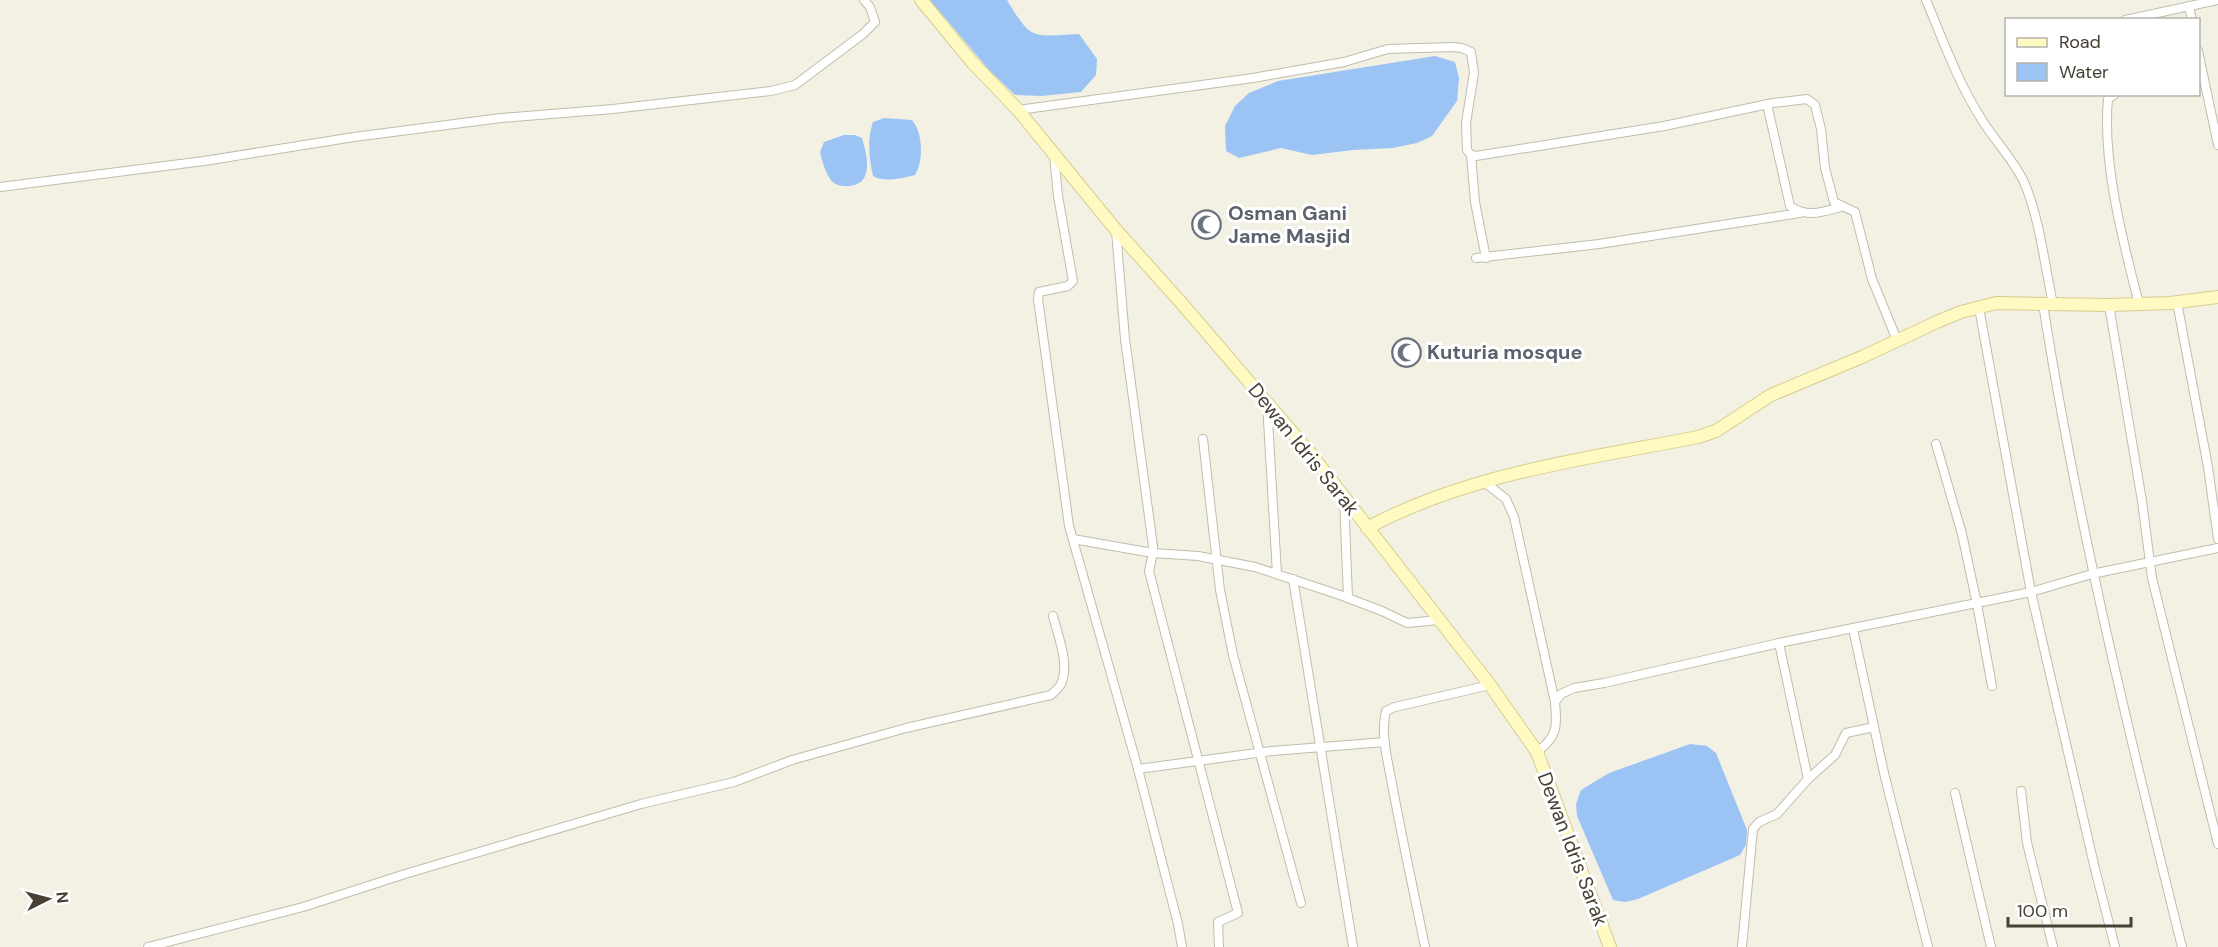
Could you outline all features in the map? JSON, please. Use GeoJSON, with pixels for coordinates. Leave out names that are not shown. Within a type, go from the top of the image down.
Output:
{"type":"FeatureCollection","features":[{"type":"Feature","properties":{"kind":"main road","name":"Dewan Idris Sarak"},"geometry":{"type":"LineString","coordinates":[[921,0],[972,62],[1018,110],[1116,230],[1310,453],[1490,685],[1537,752],[1610,947]]}},
{"type":"Feature","properties":{"kind":"main road"},"geometry":{"type":"LineString","coordinates":[[1367,528],[1397,513],[1483,481],[1559,463],[1707,434],[1771,395],[1862,357],[1939,321],[1996,303],[2109,305],[2177,302],[2218,297]]}},
{"type":"Feature","properties":{"kind":"street"},"geometry":{"type":"LineString","coordinates":[[0,187],[204,161],[354,137],[489,120],[771,91],[795,85],[875,22],[870,6],[864,0]]}},
{"type":"Feature","properties":{"kind":"street"},"geometry":{"type":"LineString","coordinates":[[1926,0],[1981,119],[2024,182],[2033,212],[2048,304],[2057,395],[2092,574],[2182,947]]}},
{"type":"Feature","properties":{"kind":"street"},"geometry":{"type":"LineString","coordinates":[[2134,18],[2218,0]]}},
{"type":"Feature","properties":{"kind":"street"},"geometry":{"type":"LineString","coordinates":[[2189,6],[2192,18]]}},
{"type":"Feature","properties":{"kind":"street"},"geometry":{"type":"LineString","coordinates":[[1018,110],[1253,78],[1344,62],[1388,50],[1462,48],[1471,52],[1474,73],[1466,123],[1467,150],[1471,155],[1481,258],[1599,244],[1800,213],[1817,213],[1841,207]]}},
{"type":"Feature","properties":{"kind":"street"},"geometry":{"type":"LineString","coordinates":[[2200,56],[2218,145]]}},
{"type":"Feature","properties":{"kind":"street"},"geometry":{"type":"LineString","coordinates":[[2112,96],[2108,99],[2106,118],[2109,149],[2115,194],[2139,304]]}},
{"type":"Feature","properties":{"kind":"street"},"geometry":{"type":"LineString","coordinates":[[1471,155],[1664,126],[1767,104],[1807,99],[1815,105],[1821,129],[1825,168],[1834,202],[1855,212],[1872,279],[1897,340]]}},
{"type":"Feature","properties":{"kind":"street"},"geometry":{"type":"LineString","coordinates":[[1767,104],[1790,206],[1800,213]]}},
{"type":"Feature","properties":{"kind":"street"},"geometry":{"type":"LineString","coordinates":[[1054,154],[1058,196],[1073,281],[1068,286],[1040,292],[1038,299],[1069,526],[1138,769],[1182,947]]}},
{"type":"Feature","properties":{"kind":"street"},"geometry":{"type":"LineString","coordinates":[[1116,230],[1125,339],[1153,553],[1149,571],[1238,913],[1218,922],[1219,947]]}},
{"type":"Feature","properties":{"kind":"street"},"geometry":{"type":"LineString","coordinates":[[2177,302],[2208,466],[2218,539]]}},
{"type":"Feature","properties":{"kind":"street"},"geometry":{"type":"LineString","coordinates":[[2109,305],[2142,501],[2150,564],[2218,844]]}},
{"type":"Feature","properties":{"kind":"street"},"geometry":{"type":"LineString","coordinates":[[1979,308],[2031,592],[2115,947]]}},
{"type":"Feature","properties":{"kind":"street"},"geometry":{"type":"LineString","coordinates":[[1267,403],[1277,574]]}},
{"type":"Feature","properties":{"kind":"street"},"geometry":{"type":"LineString","coordinates":[[1203,439],[1220,590],[1233,655],[1301,903]]}},
{"type":"Feature","properties":{"kind":"street"},"geometry":{"type":"LineString","coordinates":[[1936,444],[1962,534],[1992,686]]}},
{"type":"Feature","properties":{"kind":"street"},"geometry":{"type":"LineString","coordinates":[[1483,481],[1506,500],[1515,517],[1545,665],[1555,702],[1557,725],[1550,742],[1537,752]]}},
{"type":"Feature","properties":{"kind":"street"},"geometry":{"type":"LineString","coordinates":[[1344,497],[1348,598]]}},
{"type":"Feature","properties":{"kind":"street"},"geometry":{"type":"LineString","coordinates":[[1073,539],[1255,567],[1348,598],[1407,623],[1439,620]]}},
{"type":"Feature","properties":{"kind":"street"},"geometry":{"type":"LineString","coordinates":[[1555,702],[1561,694],[1574,688],[1779,643],[1977,604],[2031,592],[2092,574],[2150,564],[2218,548]]}},
{"type":"Feature","properties":{"kind":"street"},"geometry":{"type":"LineString","coordinates":[[1293,579],[1353,947]]}},
{"type":"Feature","properties":{"kind":"street"},"geometry":{"type":"LineString","coordinates":[[148,947],[303,907],[416,870],[641,804],[734,782],[792,760],[906,728],[1051,695],[1061,685],[1064,672],[1062,652],[1053,616]]}},
{"type":"Feature","properties":{"kind":"street"},"geometry":{"type":"LineString","coordinates":[[1853,629],[1874,728],[1928,947]]}},
{"type":"Feature","properties":{"kind":"street"},"geometry":{"type":"LineString","coordinates":[[1779,643],[1808,779]]}},
{"type":"Feature","properties":{"kind":"street"},"geometry":{"type":"LineString","coordinates":[[1425,947],[1385,742],[1386,711],[1490,685]]}},
{"type":"Feature","properties":{"kind":"street"},"geometry":{"type":"LineString","coordinates":[[1742,947],[1753,829],[1759,822],[1778,814],[1808,779],[1835,755],[1846,733],[1874,728]]}},
{"type":"Feature","properties":{"kind":"street"},"geometry":{"type":"LineString","coordinates":[[1138,769],[1260,752],[1385,742]]}},
{"type":"Feature","properties":{"kind":"street"},"geometry":{"type":"LineString","coordinates":[[2021,791],[2027,843],[2053,947]]}},
{"type":"Feature","properties":{"kind":"street"},"geometry":{"type":"LineString","coordinates":[[1955,794],[1991,947]]}},
{"type":"Feature","properties":{"kind":"water"},"geometry":{"type":"Polygon","coordinates":[[[930,0],[1007,0],[1022,23],[1035,34],[1079,34],[1097,59],[1096,75],[1081,92],[1041,96],[1015,95],[989,70],[930,0]]]}},
{"type":"Feature","properties":{"kind":"water"},"geometry":{"type":"Polygon","coordinates":[[[1435,56],[1455,62],[1459,78],[1457,101],[1432,136],[1417,143],[1393,148],[1312,155],[1281,148],[1239,158],[1226,151],[1225,126],[1235,106],[1249,93],[1278,81],[1435,56]]]}},
{"type":"Feature","properties":{"kind":"water"},"geometry":{"type":"Polygon","coordinates":[[[884,118],[912,120],[916,125],[921,155],[915,175],[888,180],[873,176],[869,149],[871,128],[873,122],[884,118]]]}},
{"type":"Feature","properties":{"kind":"water"},"geometry":{"type":"Polygon","coordinates":[[[844,135],[855,135],[862,138],[867,162],[863,180],[849,186],[833,183],[820,152],[824,142],[844,135]]]}},
{"type":"Feature","properties":{"kind":"water"},"geometry":{"type":"Polygon","coordinates":[[[1690,744],[1707,746],[1716,753],[1747,830],[1746,845],[1740,855],[1638,899],[1625,902],[1613,900],[1577,816],[1576,804],[1581,790],[1609,773],[1690,744]]]}},
{"type":"Feature","properties":{"kind":"place","name":"Osman Gani Jame Masjid"},"geometry":{"type":"Point","coordinates":[1207,224]}},
{"type":"Feature","properties":{"kind":"place","name":"Kuturia mosque"},"geometry":{"type":"Point","coordinates":[1406,352]}}]}
